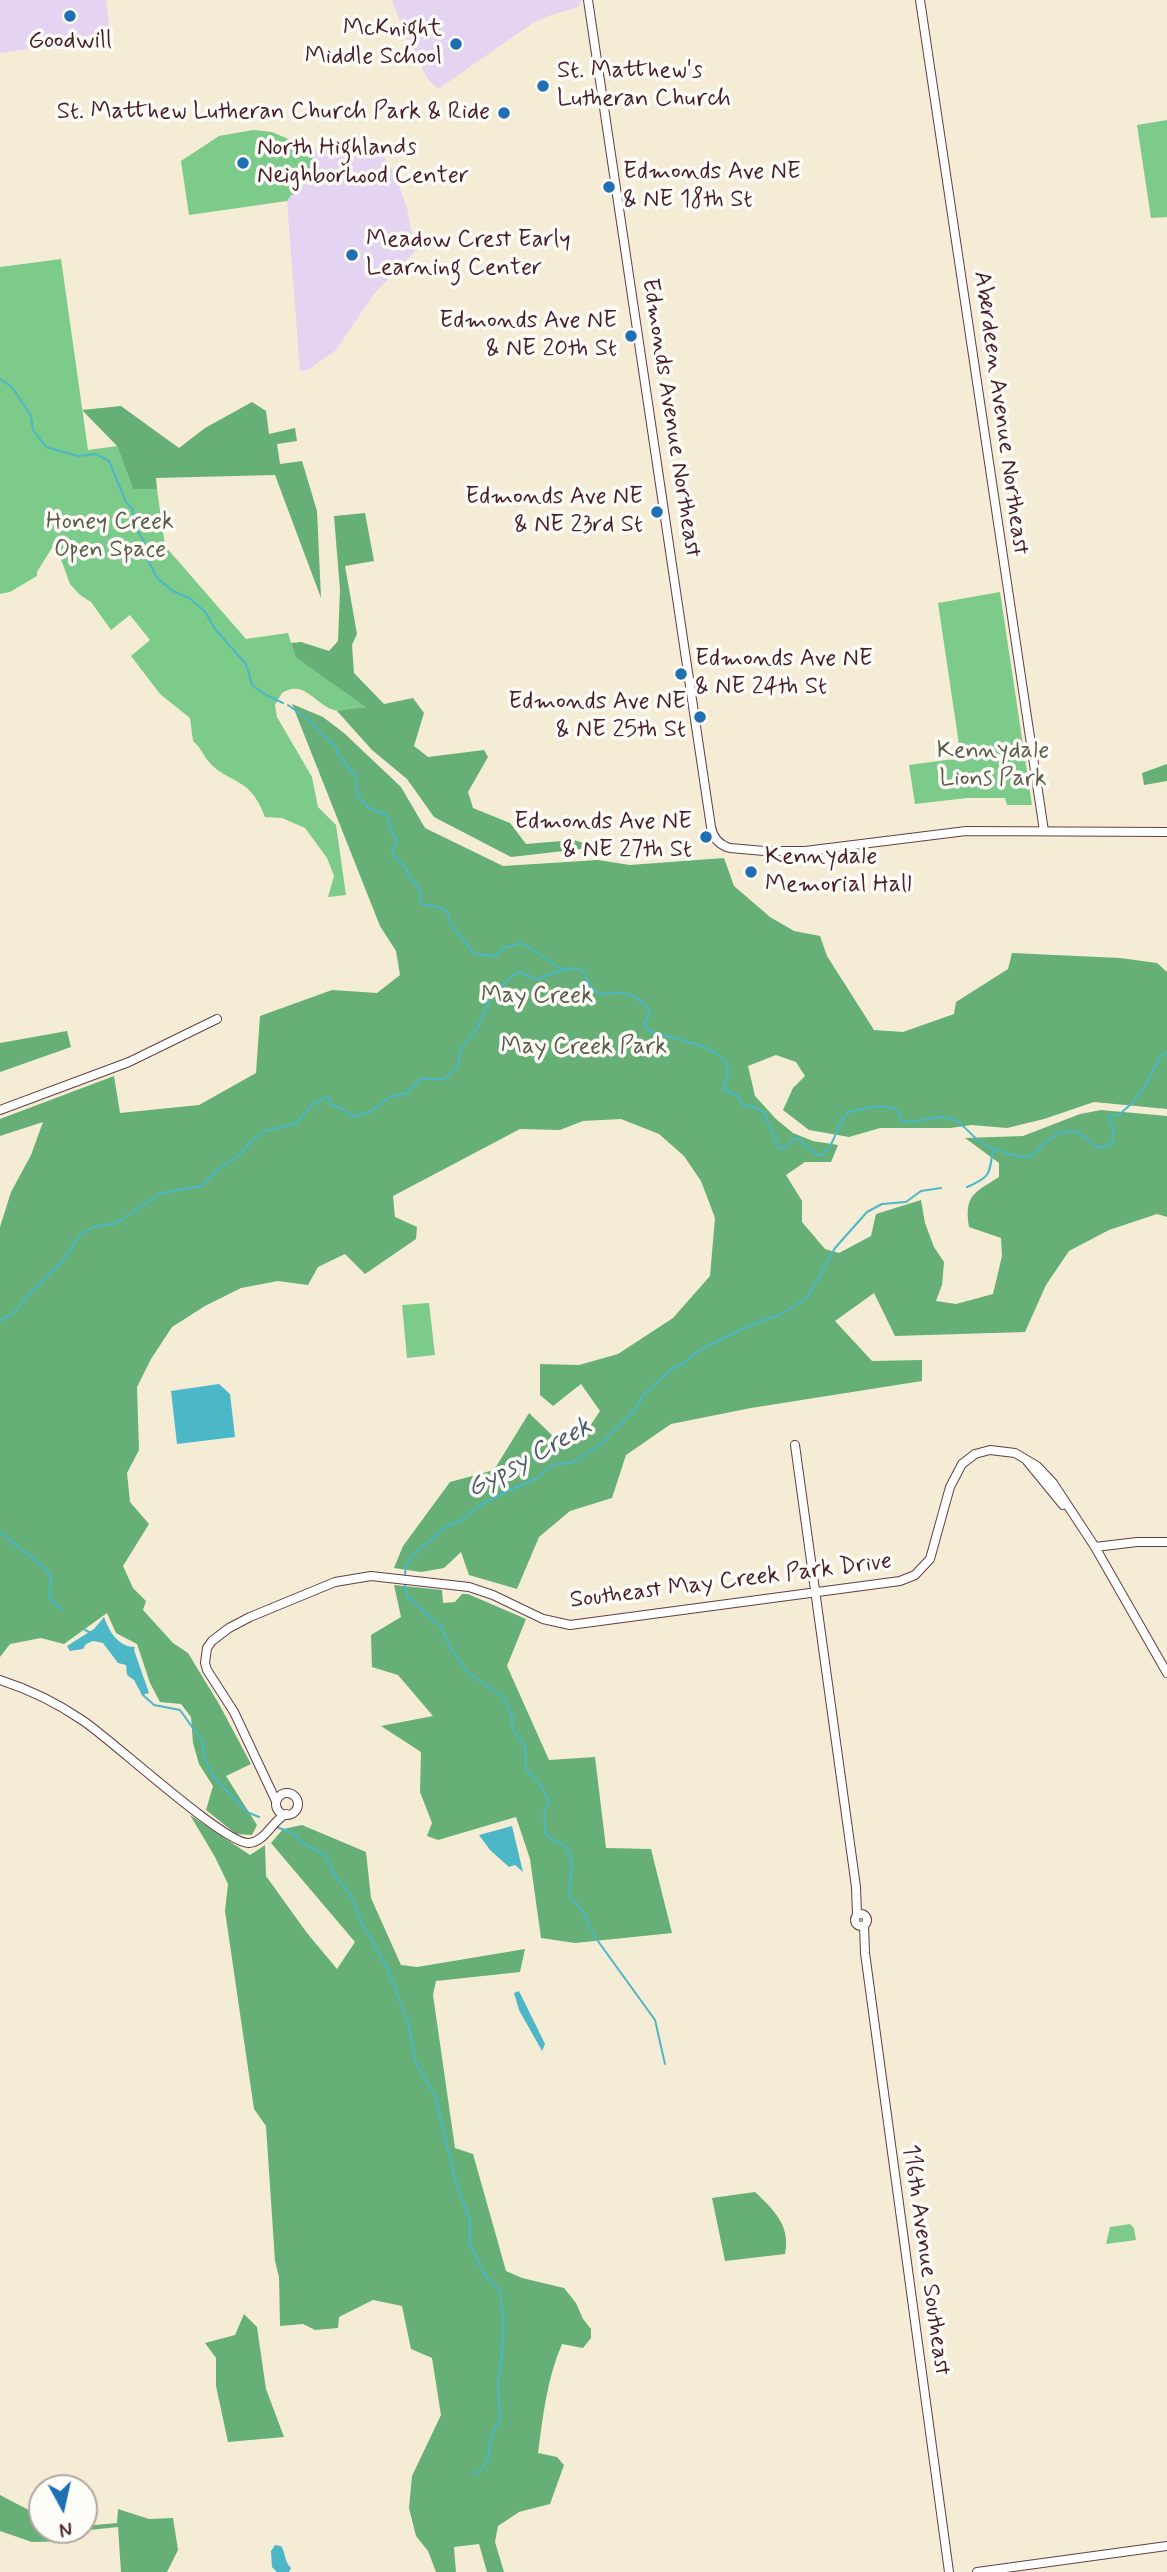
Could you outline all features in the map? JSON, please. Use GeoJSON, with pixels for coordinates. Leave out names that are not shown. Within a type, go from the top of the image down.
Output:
{"type":"FeatureCollection","features":[{"type":"Feature","properties":{"kind":"street","name":"Edmonds Avenue Northeast"},"geometry":{"type":"LineString","coordinates":[[588,0],[711,827],[718,841],[730,848],[782,852],[966,831],[1044,831]]}},
{"type":"Feature","properties":{"kind":"street","name":"Aberdeen Avenue Northeast"},"geometry":{"type":"LineString","coordinates":[[920,0],[1044,831]]}},
{"type":"Feature","properties":{"kind":"street"},"geometry":{"type":"LineString","coordinates":[[1044,831],[1167,832]]}},
{"type":"Feature","properties":{"kind":"street"},"geometry":{"type":"LineString","coordinates":[[0,1110],[118,1066],[217,1019]]}},
{"type":"Feature","properties":{"kind":"street","name":"116th Avenue Southeast"},"geometry":{"type":"LineString","coordinates":[[795,1446],[948,2572]]}},
{"type":"Feature","properties":{"kind":"street","name":"Southeast May Creek Park Drive"},"geometry":{"type":"LineString","coordinates":[[277,1805],[229,1703],[207,1670],[207,1648],[219,1634],[250,1616],[335,1582],[357,1577],[385,1576],[469,1587],[549,1621],[570,1625],[900,1581],[915,1575],[930,1559],[950,1487],[962,1464],[975,1454],[990,1450],[1015,1453],[1037,1466],[1053,1483],[1095,1547]]}},
{"type":"Feature","properties":{"kind":"street"},"geometry":{"type":"LineString","coordinates":[[1167,1542],[1095,1547],[1167,1672]]}},
{"type":"Feature","properties":{"kind":"street"},"geometry":{"type":"LineString","coordinates":[[0,1680],[48,1700],[81,1719],[209,1822],[244,1843],[253,1843],[265,1833],[286,1814],[293,1813],[298,1804],[293,1795],[280,1795],[265,1833]]}},
{"type":"Feature","properties":{"kind":"street","name":"Southeast May Creek Park Drive"},"geometry":{"type":"LineString","coordinates":[[265,1778],[286,1793]]}},
{"type":"Feature","properties":{"kind":"street"},"geometry":{"type":"LineString","coordinates":[[277,1805],[286,1814]]}},
{"type":"Feature","properties":{"kind":"street"},"geometry":{"type":"LineString","coordinates":[[977,2572],[1167,2546]]}},
{"type":"Feature","properties":{"kind":"shaded area"},"geometry":{"type":"Polygon","coordinates":[[[0,0],[106,0],[111,37],[0,53],[0,0]]]}},
{"type":"Feature","properties":{"kind":"shaded area","name":"McKnight Middle School"},"geometry":{"type":"Polygon","coordinates":[[[392,0],[581,1],[578,7],[533,23],[438,89],[428,79],[409,46],[392,0]]]}},
{"type":"Feature","properties":{"kind":"shaded area","name":"Meadow Crest Early Learning Center"},"geometry":{"type":"Polygon","coordinates":[[[378,148],[395,174],[407,208],[412,236],[418,248],[373,295],[336,350],[308,370],[300,371],[287,201],[294,187],[314,170],[312,149],[350,153],[378,148]]]}},
{"type":"Feature","properties":{"kind":"green space"},"geometry":{"type":"Polygon","coordinates":[[[1167,120],[1167,217],[1151,218],[1137,125],[1167,120]]]}},
{"type":"Feature","properties":{"kind":"green space"},"geometry":{"type":"Polygon","coordinates":[[[253,130],[272,132],[312,149],[314,170],[294,187],[295,194],[287,201],[189,215],[181,161],[219,136],[253,130]]]}},
{"type":"Feature","properties":{"kind":"green space","name":"Honey Creek Open Space"},"geometry":{"type":"Polygon","coordinates":[[[61,259],[88,450],[117,446],[133,489],[157,489],[165,546],[246,639],[288,633],[296,658],[367,707],[338,711],[330,709],[298,689],[282,693],[275,705],[277,717],[312,777],[318,807],[336,825],[346,895],[328,897],[334,876],[327,858],[305,828],[282,818],[265,817],[258,801],[248,789],[208,760],[193,741],[190,718],[160,694],[131,656],[150,640],[130,615],[111,630],[91,602],[70,584],[55,543],[37,576],[10,592],[0,594],[0,267],[61,259]]]}},
{"type":"Feature","properties":{"kind":"green space"},"geometry":{"type":"Polygon","coordinates":[[[252,402],[266,411],[269,434],[295,428],[297,441],[277,444],[280,464],[302,461],[317,511],[321,598],[275,475],[156,478],[157,489],[133,489],[117,446],[82,410],[121,406],[179,448],[205,428],[252,402]]]}},
{"type":"Feature","properties":{"kind":"green space"},"geometry":{"type":"Polygon","coordinates":[[[365,513],[374,561],[345,566],[357,634],[352,645],[354,673],[384,704],[413,698],[424,713],[414,746],[428,757],[484,750],[488,757],[468,792],[473,808],[510,823],[526,844],[574,840],[592,846],[511,857],[434,817],[407,779],[372,750],[337,711],[366,707],[296,658],[291,643],[301,642],[329,651],[338,641],[340,590],[334,516],[365,513]]]}},
{"type":"Feature","properties":{"kind":"green space","name":"Kennydale Lions Park"},"geometry":{"type":"Polygon","coordinates":[[[1000,592],[1032,805],[1007,805],[1005,798],[967,798],[915,804],[909,765],[961,758],[938,603],[1000,592]]]}},
{"type":"Feature","properties":{"kind":"green space","name":"May Creek"},"geometry":{"type":"Polygon","coordinates":[[[292,704],[323,717],[344,733],[401,787],[425,828],[503,866],[598,860],[630,865],[724,858],[734,886],[770,917],[794,931],[820,936],[827,956],[874,1030],[903,1032],[954,1014],[956,1002],[1008,969],[1012,953],[1120,958],[1157,963],[1167,972],[1167,1109],[1094,1102],[1007,1128],[972,1125],[950,1128],[880,1128],[849,1137],[809,1130],[783,1110],[793,1088],[805,1076],[796,1062],[776,1055],[748,1066],[755,1096],[776,1119],[793,1133],[813,1141],[838,1145],[831,1162],[805,1162],[786,1175],[802,1201],[802,1222],[825,1249],[839,1253],[871,1236],[876,1214],[921,1200],[925,1223],[934,1247],[944,1262],[942,1285],[936,1301],[956,1304],[993,1294],[1002,1256],[1001,1238],[969,1227],[968,1216],[973,1196],[999,1177],[999,1163],[965,1138],[1023,1136],[1080,1114],[1101,1110],[1167,1116],[1167,1217],[1157,1214],[1109,1230],[1069,1251],[1046,1285],[1025,1332],[895,1336],[874,1293],[835,1321],[872,1361],[922,1360],[922,1381],[751,1408],[671,1424],[626,1455],[612,1498],[570,1511],[539,1537],[517,1589],[469,1575],[461,1552],[444,1568],[421,1572],[394,1568],[403,1546],[450,1482],[494,1470],[529,1413],[556,1439],[582,1438],[600,1411],[581,1384],[553,1406],[540,1395],[540,1364],[579,1365],[618,1354],[673,1318],[710,1276],[715,1218],[701,1181],[684,1156],[659,1134],[621,1119],[583,1121],[560,1130],[520,1129],[393,1196],[395,1217],[417,1227],[416,1239],[365,1274],[345,1254],[318,1267],[308,1285],[278,1281],[241,1288],[172,1327],[137,1387],[139,1450],[127,1473],[130,1502],[149,1524],[123,1566],[133,1588],[146,1601],[143,1610],[173,1643],[188,1653],[251,1764],[226,1776],[257,1825],[252,1835],[236,1834],[206,1810],[213,1786],[199,1764],[193,1743],[191,1717],[181,1704],[160,1702],[150,1683],[137,1644],[116,1633],[107,1613],[64,1644],[41,1638],[10,1644],[0,1657],[0,1227],[11,1192],[31,1155],[43,1122],[0,1136],[0,1119],[114,1076],[120,1113],[199,1105],[256,1073],[260,1016],[332,990],[377,993],[400,975],[396,951],[380,926],[292,704]]]}},
{"type":"Feature","properties":{"kind":"green space"},"geometry":{"type":"Polygon","coordinates":[[[1167,764],[1167,781],[1144,785],[1142,773],[1167,764]]]}},
{"type":"Feature","properties":{"kind":"green space"},"geometry":{"type":"Polygon","coordinates":[[[67,1031],[71,1047],[0,1072],[0,1043],[67,1031]]]}},
{"type":"Feature","properties":{"kind":"green space"},"geometry":{"type":"Polygon","coordinates":[[[429,1303],[435,1355],[407,1358],[402,1305],[429,1303]]]}},
{"type":"Feature","properties":{"kind":"green space"},"geometry":{"type":"Polygon","coordinates":[[[394,1585],[442,1590],[443,1603],[455,1602],[462,1594],[468,1594],[526,1619],[507,1666],[549,1760],[595,1757],[606,1848],[651,1849],[672,1933],[575,1943],[541,1938],[530,1859],[516,1817],[438,1840],[427,1836],[432,1823],[420,1792],[421,1752],[381,1726],[433,1716],[398,1675],[372,1667],[371,1635],[401,1617],[394,1585]]]}},
{"type":"Feature","properties":{"kind":"green space"},"geometry":{"type":"Polygon","coordinates":[[[190,1815],[250,1855],[265,1845],[266,1876],[337,1969],[355,1942],[271,1843],[283,1829],[302,1825],[366,1852],[371,1898],[401,1965],[417,1967],[525,1949],[520,1972],[436,1981],[433,1995],[455,2148],[473,2154],[506,2271],[522,2278],[564,2288],[591,2329],[591,2338],[583,2348],[562,2344],[557,2357],[546,2397],[538,2453],[557,2457],[564,2465],[550,2504],[519,2512],[498,2526],[495,2542],[504,2572],[487,2572],[479,2544],[454,2547],[456,2572],[436,2572],[428,2551],[416,2536],[409,2508],[412,2476],[441,2415],[432,2358],[411,2349],[402,2306],[373,2300],[339,2317],[338,2328],[315,2330],[303,2324],[280,2326],[279,2277],[275,2261],[266,2126],[254,2109],[225,1911],[228,1884],[190,1815]]]}},
{"type":"Feature","properties":{"kind":"green space"},"geometry":{"type":"Polygon","coordinates":[[[755,2192],[774,2212],[783,2227],[786,2235],[785,2254],[725,2261],[712,2198],[755,2192]]]}},
{"type":"Feature","properties":{"kind":"green space"},"geometry":{"type":"Polygon","coordinates":[[[1130,2224],[1134,2228],[1136,2240],[1106,2244],[1110,2227],[1130,2224]]]}},
{"type":"Feature","properties":{"kind":"green space"},"geometry":{"type":"Polygon","coordinates":[[[244,2314],[257,2327],[266,2389],[284,2437],[228,2442],[216,2386],[216,2358],[205,2343],[235,2335],[244,2314]]]}},
{"type":"Feature","properties":{"kind":"green space"},"geometry":{"type":"Polygon","coordinates":[[[0,2495],[28,2510],[28,2541],[0,2531],[0,2495]]]}},
{"type":"Feature","properties":{"kind":"green space"},"geometry":{"type":"Polygon","coordinates":[[[118,2509],[149,2519],[173,2518],[178,2550],[167,2572],[121,2572],[118,2527],[98,2529],[98,2525],[117,2523],[118,2509]]]}},
{"type":"Feature","properties":{"kind":"water"},"geometry":{"type":"Polygon","coordinates":[[[219,1384],[230,1394],[235,1437],[177,1444],[171,1391],[219,1384]]]}},
{"type":"Feature","properties":{"kind":"water"},"geometry":{"type":"Polygon","coordinates":[[[104,1617],[119,1641],[135,1647],[149,1693],[142,1695],[134,1680],[127,1675],[126,1665],[118,1663],[103,1643],[93,1641],[83,1649],[70,1651],[67,1646],[94,1629],[104,1617]]]}},
{"type":"Feature","properties":{"kind":"water"},"geometry":{"type":"Polygon","coordinates":[[[512,1826],[523,1872],[515,1865],[509,1867],[490,1850],[479,1835],[512,1826]]]}},
{"type":"Feature","properties":{"kind":"water"},"geometry":{"type":"Polygon","coordinates":[[[519,1991],[545,2044],[542,2051],[519,2010],[514,1993],[519,1991]]]}},
{"type":"Feature","properties":{"kind":"water"},"geometry":{"type":"Polygon","coordinates":[[[275,2545],[283,2549],[291,2568],[289,2572],[277,2572],[272,2567],[271,2551],[275,2545]]]}},
{"type":"Feature","properties":{"kind":"waterway"},"geometry":{"type":"LineString","coordinates":[[0,379],[12,387],[31,416],[33,430],[46,447],[78,456],[96,454],[109,461],[126,502],[133,510],[135,527],[144,541],[146,556],[157,578],[173,591],[191,599],[206,613],[215,629],[246,664],[252,685],[283,703]]}},
{"type":"Feature","properties":{"kind":"waterway"},"geometry":{"type":"LineString","coordinates":[[288,705],[310,721],[337,749],[338,755],[356,776],[357,795],[369,808],[387,816],[390,830],[397,840],[393,855],[420,889],[421,904],[448,912],[450,923],[474,954],[496,956],[504,948],[522,943],[565,971]]}},
{"type":"Feature","properties":{"kind":"waterway","name":"May Creek"},"geometry":{"type":"LineString","coordinates":[[0,1321],[16,1311],[28,1295],[61,1263],[80,1235],[93,1227],[117,1223],[161,1193],[202,1186],[255,1138],[265,1131],[296,1123],[313,1104],[328,1097],[331,1104],[345,1110],[352,1117],[370,1112],[390,1097],[407,1093],[421,1079],[444,1079],[458,1066],[461,1049],[478,1027],[491,997],[513,975],[520,972],[535,979],[564,970],[582,970],[594,990],[606,994],[626,993],[633,996],[650,1012],[644,1025],[650,1031],[706,1048],[724,1060],[728,1068],[724,1089],[738,1096],[743,1105],[764,1112],[779,1148],[783,1149],[795,1138],[817,1155],[827,1151],[848,1112],[882,1106],[900,1112],[900,1120],[912,1122],[936,1117],[949,1118],[961,1124],[983,1143],[1020,1157],[1030,1156],[1053,1137],[1068,1131],[1080,1134],[1099,1148],[1113,1143],[1113,1129],[1108,1117],[1120,1114],[1130,1105],[1144,1088],[1160,1057],[1167,1052]]}},
{"type":"Feature","properties":{"kind":"waterway","name":"Gypsy Creek"},"geometry":{"type":"LineString","coordinates":[[967,1187],[988,1173],[993,1149]]}},
{"type":"Feature","properties":{"kind":"waterway","name":"Gypsy Creek"},"geometry":{"type":"LineString","coordinates":[[405,1575],[406,1565],[413,1555],[447,1526],[461,1521],[477,1507],[501,1494],[537,1478],[554,1464],[571,1463],[601,1444],[634,1411],[644,1394],[673,1368],[711,1344],[777,1316],[807,1298],[835,1248],[867,1212],[882,1204],[906,1202],[921,1191],[941,1188]]}},
{"type":"Feature","properties":{"kind":"waterway"},"geometry":{"type":"LineString","coordinates":[[0,1532],[46,1569],[51,1578],[49,1598],[61,1609]]}},
{"type":"Feature","properties":{"kind":"waterway","name":"Gypsy Creek"},"geometry":{"type":"LineString","coordinates":[[404,1582],[408,1597],[441,1627],[452,1651],[469,1673],[503,1697],[512,1715],[512,1728],[525,1746],[526,1769],[541,1786],[549,1801],[544,1811],[545,1832],[551,1839],[564,1845],[569,1854],[572,1864],[569,1892],[571,1898],[583,1911],[595,1937],[655,2020],[665,2064]]}},
{"type":"Feature","properties":{"kind":"waterway"},"geometry":{"type":"LineString","coordinates":[[85,1630],[91,1633]]}},
{"type":"Feature","properties":{"kind":"waterway"},"geometry":{"type":"LineString","coordinates":[[142,1694],[154,1705],[180,1710],[202,1741],[205,1760],[213,1776],[247,1812],[259,1817]]}},
{"type":"Feature","properties":{"kind":"waterway"},"geometry":{"type":"LineString","coordinates":[[277,1827],[294,1834],[301,1842],[324,1854],[335,1876],[350,1894],[363,1925],[388,1969],[408,2022],[416,2063],[435,2095],[455,2179],[470,2221],[470,2244],[484,2274],[500,2291],[503,2316],[498,2384],[500,2418],[490,2440],[488,2460],[481,2470],[472,2476]]}},
{"type":"Feature","properties":{"kind":"place","name":"Goodwill"},"geometry":{"type":"Point","coordinates":[70,16]}},
{"type":"Feature","properties":{"kind":"place","name":"McKnight Middle School"},"geometry":{"type":"Point","coordinates":[456,44]}},
{"type":"Feature","properties":{"kind":"place","name":"St. Matthew's Lutheran Church"},"geometry":{"type":"Point","coordinates":[543,86]}},
{"type":"Feature","properties":{"kind":"place","name":"St. Matthew Lutheran Church Park & Ride"},"geometry":{"type":"Point","coordinates":[504,113]}},
{"type":"Feature","properties":{"kind":"place","name":"North Highlands Neighborhood Center"},"geometry":{"type":"Point","coordinates":[243,163]}},
{"type":"Feature","properties":{"kind":"place","name":"Edmonds Ave NE & NE 18th St"},"geometry":{"type":"Point","coordinates":[609,187]}},
{"type":"Feature","properties":{"kind":"place","name":"Meadow Crest Early Learning Center"},"geometry":{"type":"Point","coordinates":[352,255]}},
{"type":"Feature","properties":{"kind":"place","name":"Edmonds Ave NE & NE 20th St"},"geometry":{"type":"Point","coordinates":[631,336]}},
{"type":"Feature","properties":{"kind":"place","name":"Edmonds Ave NE & NE 23rd St"},"geometry":{"type":"Point","coordinates":[657,512]}},
{"type":"Feature","properties":{"kind":"place","name":"Edmonds Ave NE & NE 24th St"},"geometry":{"type":"Point","coordinates":[681,674]}},
{"type":"Feature","properties":{"kind":"place","name":"Edmonds Ave NE & NE 25th St"},"geometry":{"type":"Point","coordinates":[700,717]}},
{"type":"Feature","properties":{"kind":"place","name":"Edmonds Ave NE & NE 27th St"},"geometry":{"type":"Point","coordinates":[706,837]}},
{"type":"Feature","properties":{"kind":"place","name":"Kennydale Memorial Hall"},"geometry":{"type":"Point","coordinates":[751,872]}},
{"type":"Feature","properties":{"kind":"park label","name":"May Creek Park"},"geometry":{"type":"Point","coordinates":[584,1048]}}]}
